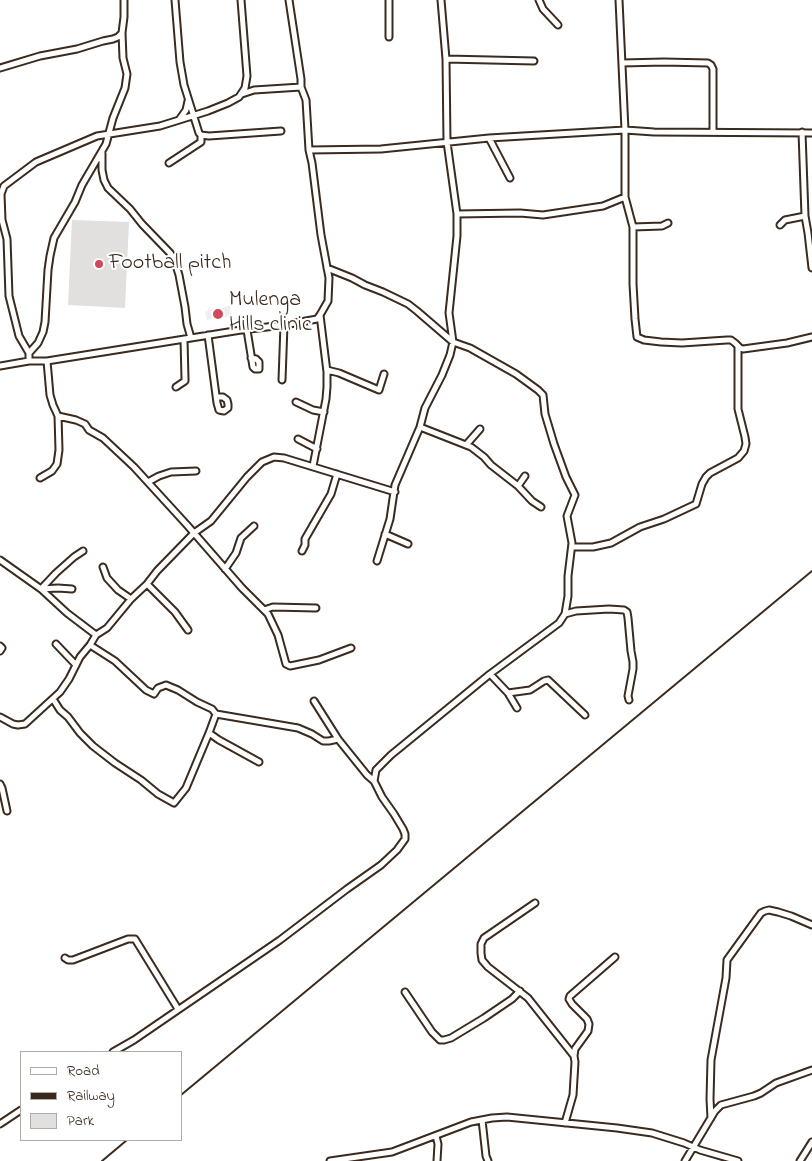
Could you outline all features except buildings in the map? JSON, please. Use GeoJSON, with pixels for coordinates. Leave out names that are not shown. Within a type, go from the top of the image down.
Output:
{"type":"FeatureCollection","features":[{"type":"Feature","properties":{"kind":"street"},"geometry":{"type":"LineString","coordinates":[[29,353],[38,343],[43,332],[49,263],[54,238],[106,144],[113,118],[125,88],[127,74],[123,58],[122,33],[124,0]]}},
{"type":"Feature","properties":{"kind":"street"},"geometry":{"type":"LineString","coordinates":[[169,162],[200,142],[201,135],[198,131],[184,85],[174,0]]}},
{"type":"Feature","properties":{"kind":"street"},"geometry":{"type":"LineString","coordinates":[[0,366],[29,361],[47,361],[208,335],[284,326],[316,319],[320,315],[328,301],[329,287],[309,150],[306,100],[301,87],[289,0]]}},
{"type":"Feature","properties":{"kind":"street"},"geometry":{"type":"LineString","coordinates":[[389,0],[389,38]]}},
{"type":"Feature","properties":{"kind":"street"},"geometry":{"type":"LineString","coordinates":[[377,561],[392,510],[395,484],[420,427],[425,408],[442,375],[453,342],[449,312],[457,236],[457,214],[447,142],[446,59],[441,0]]}},
{"type":"Feature","properties":{"kind":"street"},"geometry":{"type":"LineString","coordinates":[[539,0],[558,25]]}},
{"type":"Feature","properties":{"kind":"street"},"geometry":{"type":"LineString","coordinates":[[619,0],[625,130],[625,197],[633,227],[633,284],[637,337],[644,340],[682,343],[731,340],[743,349],[787,343],[812,337]]}},
{"type":"Feature","properties":{"kind":"street"},"geometry":{"type":"LineString","coordinates":[[29,361],[29,353],[19,336],[9,296],[7,239],[2,220],[0,192],[4,186],[36,162],[97,136],[151,128],[193,116],[240,97],[247,81],[242,2]]}},
{"type":"Feature","properties":{"kind":"street"},"geometry":{"type":"LineString","coordinates":[[0,68],[46,54],[77,49],[113,39],[122,33]]}},
{"type":"Feature","properties":{"kind":"street"},"geometry":{"type":"LineString","coordinates":[[446,59],[534,61]]}},
{"type":"Feature","properties":{"kind":"street"},"geometry":{"type":"LineString","coordinates":[[622,63],[664,62],[708,63],[712,65],[713,132]]}},
{"type":"Feature","properties":{"kind":"street"},"geometry":{"type":"LineString","coordinates":[[247,81],[254,90]]}},
{"type":"Feature","properties":{"kind":"street"},"geometry":{"type":"LineString","coordinates":[[242,94],[254,90],[301,87]]}},
{"type":"Feature","properties":{"kind":"street"},"geometry":{"type":"LineString","coordinates":[[178,120],[186,110],[188,100]]}},
{"type":"Feature","properties":{"kind":"street"},"geometry":{"type":"LineString","coordinates":[[201,135],[281,130]]}},
{"type":"Feature","properties":{"kind":"street"},"geometry":{"type":"LineString","coordinates":[[309,150],[381,148],[489,138],[625,130],[654,132],[812,133]]}},
{"type":"Feature","properties":{"kind":"street"},"geometry":{"type":"LineString","coordinates":[[802,132],[805,216],[812,268]]}},
{"type":"Feature","properties":{"kind":"street"},"geometry":{"type":"LineString","coordinates":[[489,138],[510,178]]}},
{"type":"Feature","properties":{"kind":"street"},"geometry":{"type":"LineString","coordinates":[[102,152],[102,170],[104,181],[108,188],[130,209],[174,259],[186,307],[187,324],[191,338]]}},
{"type":"Feature","properties":{"kind":"street"},"geometry":{"type":"LineString","coordinates":[[457,214],[512,213],[543,215],[603,206],[625,197]]}},
{"type":"Feature","properties":{"kind":"street"},"geometry":{"type":"LineString","coordinates":[[780,225],[784,220],[805,216]]}},
{"type":"Feature","properties":{"kind":"street"},"geometry":{"type":"LineString","coordinates":[[633,227],[662,226],[668,223]]}},
{"type":"Feature","properties":{"kind":"street"},"geometry":{"type":"LineString","coordinates":[[327,268],[408,304],[453,342],[470,348],[516,374],[538,390],[543,395],[545,414],[554,444],[575,495],[568,516],[572,547],[568,576],[568,596],[565,614],[559,623],[490,674],[414,736],[379,766],[374,774],[374,781]]}},
{"type":"Feature","properties":{"kind":"street"},"geometry":{"type":"LineString","coordinates":[[313,466],[327,388],[327,370],[320,315]]}},
{"type":"Feature","properties":{"kind":"street"},"geometry":{"type":"LineString","coordinates":[[282,380],[284,326]]}},
{"type":"Feature","properties":{"kind":"street"},"geometry":{"type":"LineString","coordinates":[[247,330],[252,358]]}},
{"type":"Feature","properties":{"kind":"street"},"geometry":{"type":"LineString","coordinates":[[208,335],[217,397]]}},
{"type":"Feature","properties":{"kind":"street"},"geometry":{"type":"LineString","coordinates":[[176,387],[186,379],[184,339]]}},
{"type":"Feature","properties":{"kind":"street"},"geometry":{"type":"LineString","coordinates":[[572,547],[611,543],[640,527],[664,519],[696,504],[702,484],[710,473],[738,458],[744,451],[745,437],[738,409],[738,347]]}},
{"type":"Feature","properties":{"kind":"street"},"geometry":{"type":"LineString","coordinates":[[40,478],[52,471],[57,464],[59,450],[58,416],[50,395],[47,361]]}},
{"type":"Feature","properties":{"kind":"street"},"geometry":{"type":"LineString","coordinates":[[327,370],[339,373],[379,390],[384,374]]}},
{"type":"Feature","properties":{"kind":"street"},"geometry":{"type":"LineString","coordinates":[[296,402],[313,410],[324,412]]}},
{"type":"Feature","properties":{"kind":"street"},"geometry":{"type":"LineString","coordinates":[[58,416],[85,424],[89,430],[103,438],[118,451],[148,482],[253,600],[268,614],[278,634],[286,664],[290,666],[319,660],[351,648]]}},
{"type":"Feature","properties":{"kind":"street"},"geometry":{"type":"LineString","coordinates":[[420,427],[471,446],[541,507]]}},
{"type":"Feature","properties":{"kind":"street"},"geometry":{"type":"LineString","coordinates":[[466,445],[480,428]]}},
{"type":"Feature","properties":{"kind":"street"},"geometry":{"type":"LineString","coordinates":[[298,439],[317,449]]}},
{"type":"Feature","properties":{"kind":"street"},"geometry":{"type":"LineString","coordinates":[[0,717],[13,724],[25,724],[60,692],[80,657],[96,635],[107,628],[131,599],[194,533],[211,521],[247,477],[262,462],[274,457],[284,458],[394,492]]}},
{"type":"Feature","properties":{"kind":"street"},"geometry":{"type":"LineString","coordinates":[[148,482],[171,472],[196,471]]}},
{"type":"Feature","properties":{"kind":"street"},"geometry":{"type":"LineString","coordinates":[[302,551],[305,540],[331,494],[337,474]]}},
{"type":"Feature","properties":{"kind":"street"},"geometry":{"type":"LineString","coordinates":[[518,486],[525,476]]}},
{"type":"Feature","properties":{"kind":"street"},"geometry":{"type":"LineString","coordinates":[[225,569],[236,553],[241,538],[254,526]]}},
{"type":"Feature","properties":{"kind":"street"},"geometry":{"type":"LineString","coordinates":[[385,534],[408,544]]}},
{"type":"Feature","properties":{"kind":"street"},"geometry":{"type":"LineString","coordinates":[[41,589],[56,573],[83,550]]}},
{"type":"Feature","properties":{"kind":"street"},"geometry":{"type":"LineString","coordinates":[[0,560],[41,589],[67,613],[96,635]]}},
{"type":"Feature","properties":{"kind":"street"},"geometry":{"type":"LineString","coordinates":[[103,568],[107,578],[118,590],[131,599]]}},
{"type":"Feature","properties":{"kind":"street"},"geometry":{"type":"LineString","coordinates":[[147,584],[175,612],[188,630]]}},
{"type":"Feature","properties":{"kind":"street"},"geometry":{"type":"LineString","coordinates":[[41,589],[72,589]]}},
{"type":"Feature","properties":{"kind":"street"},"geometry":{"type":"LineString","coordinates":[[264,610],[273,607],[316,608]]}},
{"type":"Feature","properties":{"kind":"street"},"geometry":{"type":"LineString","coordinates":[[565,614],[576,611],[609,609],[627,612],[630,651],[633,662],[629,700]]}},
{"type":"Feature","properties":{"kind":"street"},"geometry":{"type":"LineString","coordinates":[[56,644],[76,665]]}},
{"type":"Feature","properties":{"kind":"street"},"geometry":{"type":"LineString","coordinates":[[90,645],[115,661],[146,690],[154,694],[158,688],[166,685],[212,709],[216,714],[298,728],[323,741],[338,739]]}},
{"type":"Feature","properties":{"kind":"street"},"geometry":{"type":"LineString","coordinates":[[0,646],[2,648],[0,651]]}},
{"type":"Feature","properties":{"kind":"street"},"geometry":{"type":"LineString","coordinates":[[490,674],[508,693],[517,708]]}},
{"type":"Feature","properties":{"kind":"street"},"geometry":{"type":"LineString","coordinates":[[508,693],[530,690],[548,680],[585,715]]}},
{"type":"Feature","properties":{"kind":"street"},"geometry":{"type":"LineString","coordinates":[[52,699],[92,746],[174,803],[186,788],[216,714]]}},
{"type":"Feature","properties":{"kind":"street"},"geometry":{"type":"LineString","coordinates":[[115,1051],[134,1040],[280,940],[381,865],[397,850],[405,839],[403,829],[374,781],[367,775],[332,731],[314,701]]}},
{"type":"Feature","properties":{"kind":"street"},"geometry":{"type":"LineString","coordinates":[[209,733],[259,762]]}},
{"type":"Feature","properties":{"kind":"street"},"geometry":{"type":"LineString","coordinates":[[0,784],[7,811]]}},
{"type":"Feature","properties":{"kind":"street"},"geometry":{"type":"LineString","coordinates":[[535,903],[484,938],[481,944],[482,960],[488,967],[528,998],[574,1056]]}},
{"type":"Feature","properties":{"kind":"street"},"geometry":{"type":"LineString","coordinates":[[711,1118],[711,1060],[726,978],[727,960],[761,913],[765,911],[769,910],[785,914],[812,925]]}},
{"type":"Feature","properties":{"kind":"street"},"geometry":{"type":"LineString","coordinates":[[65,958],[73,960],[122,941],[135,939],[178,1009]]}},
{"type":"Feature","properties":{"kind":"street"},"geometry":{"type":"LineString","coordinates":[[565,1123],[571,1103],[574,1082],[575,1049],[588,1031],[589,1024],[587,1019],[572,1004],[570,996],[615,957]]}},
{"type":"Feature","properties":{"kind":"street"},"geometry":{"type":"LineString","coordinates":[[405,992],[432,1032],[440,1040],[444,1040],[452,1038],[484,1018],[512,999],[520,991]]}},
{"type":"Feature","properties":{"kind":"street"},"geometry":{"type":"LineString","coordinates":[[685,1161],[717,1108],[721,1105],[762,1093],[776,1083],[812,1070]]}},
{"type":"Feature","properties":{"kind":"street"},"geometry":{"type":"LineString","coordinates":[[0,1124],[20,1111]]}},
{"type":"Feature","properties":{"kind":"street"},"geometry":{"type":"LineString","coordinates":[[330,1161],[392,1152],[460,1126],[482,1120],[507,1117],[617,1128],[652,1134],[738,1161]]}},
{"type":"Feature","properties":{"kind":"street"},"geometry":{"type":"LineString","coordinates":[[482,1120],[488,1161]]}},
{"type":"Feature","properties":{"kind":"street"},"geometry":{"type":"LineString","coordinates":[[436,1136],[438,1161]]}},
{"type":"Feature","properties":{"kind":"street"},"geometry":{"type":"LineString","coordinates":[[800,1161],[812,1142]]}},
{"type":"Feature","properties":{"kind":"shaded area","name":"Mulenga Hills clinic"},"geometry":{"type":"Polygon","coordinates":[[[230,306],[231,316],[207,320],[205,312],[208,309],[217,311],[217,308],[230,306]]]}},
{"type":"Feature","properties":{"kind":"green space","name":"Football pitch"},"geometry":{"type":"Polygon","coordinates":[[[72,220],[129,222],[125,308],[68,305],[72,220]]]}},
{"type":"Feature","properties":{"kind":"railway"},"geometry":{"type":"LineString","coordinates":[[182,1094],[812,571]]}},
{"type":"Feature","properties":{"kind":"railway"},"geometry":{"type":"LineString","coordinates":[[102,1161],[126,1141]]}},
{"type":"Feature","properties":{"kind":"place","name":"Football pitch"},"geometry":{"type":"Point","coordinates":[99,264]}},
{"type":"Feature","properties":{"kind":"place","name":"Mulenga Hills clinic"},"geometry":{"type":"Point","coordinates":[218,314]}}]}
